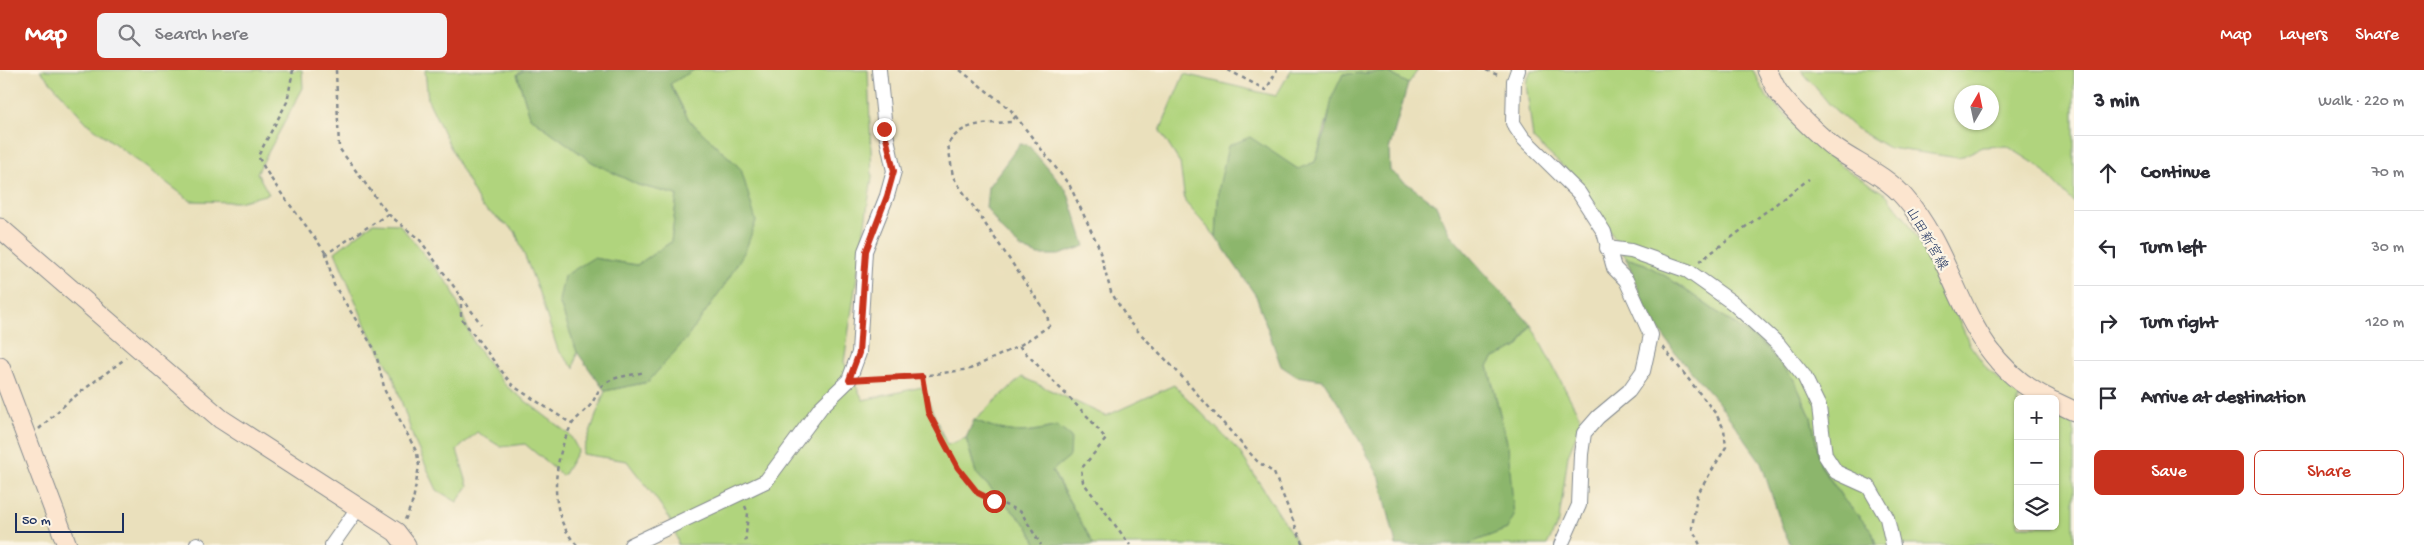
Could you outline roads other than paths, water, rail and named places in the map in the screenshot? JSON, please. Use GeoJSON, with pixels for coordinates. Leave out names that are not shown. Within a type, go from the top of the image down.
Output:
{"type":"FeatureCollection","features":[{"type":"Feature","properties":{"kind":"main road","name":"山田新宮線"},"geometry":{"type":"LineString","coordinates":[[1766,70],[1779,94],[1835,148],[1874,173],[1904,196],[1926,229],[1972,324],[1998,363],[2027,388],[2041,395]]}},
{"type":"Feature","properties":{"kind":"main road"},"geometry":{"type":"LineString","coordinates":[[0,228],[221,419],[358,508],[401,539]]}},
{"type":"Feature","properties":{"kind":"main road"},"geometry":{"type":"LineString","coordinates":[[0,367],[67,545]]}},
{"type":"Feature","properties":{"kind":"main road"},"geometry":{"type":"LineString","coordinates":[[2059,404],[2074,411]]}},
{"type":"Feature","properties":{"kind":"street"},"geometry":{"type":"LineString","coordinates":[[631,545],[766,481],[822,407],[849,380],[859,353],[866,251],[887,196],[894,171],[884,129],[879,70]]}},
{"type":"Feature","properties":{"kind":"street"},"geometry":{"type":"LineString","coordinates":[[1518,70],[1514,81],[1513,124],[1523,138],[1579,193],[1604,232],[1614,268],[1626,280],[1651,335],[1643,371],[1629,391],[1598,417],[1584,433],[1581,454],[1579,505],[1561,545]]}},
{"type":"Feature","properties":{"kind":"street"},"geometry":{"type":"LineString","coordinates":[[1607,248],[1631,251],[1688,271],[1734,303],[1779,345],[1804,376],[1819,407],[1825,456],[1836,472],[1869,487],[1887,518],[1893,545]]}},
{"type":"Feature","properties":{"kind":"street"},"geometry":{"type":"LineString","coordinates":[[332,545],[358,508]]}}]}
